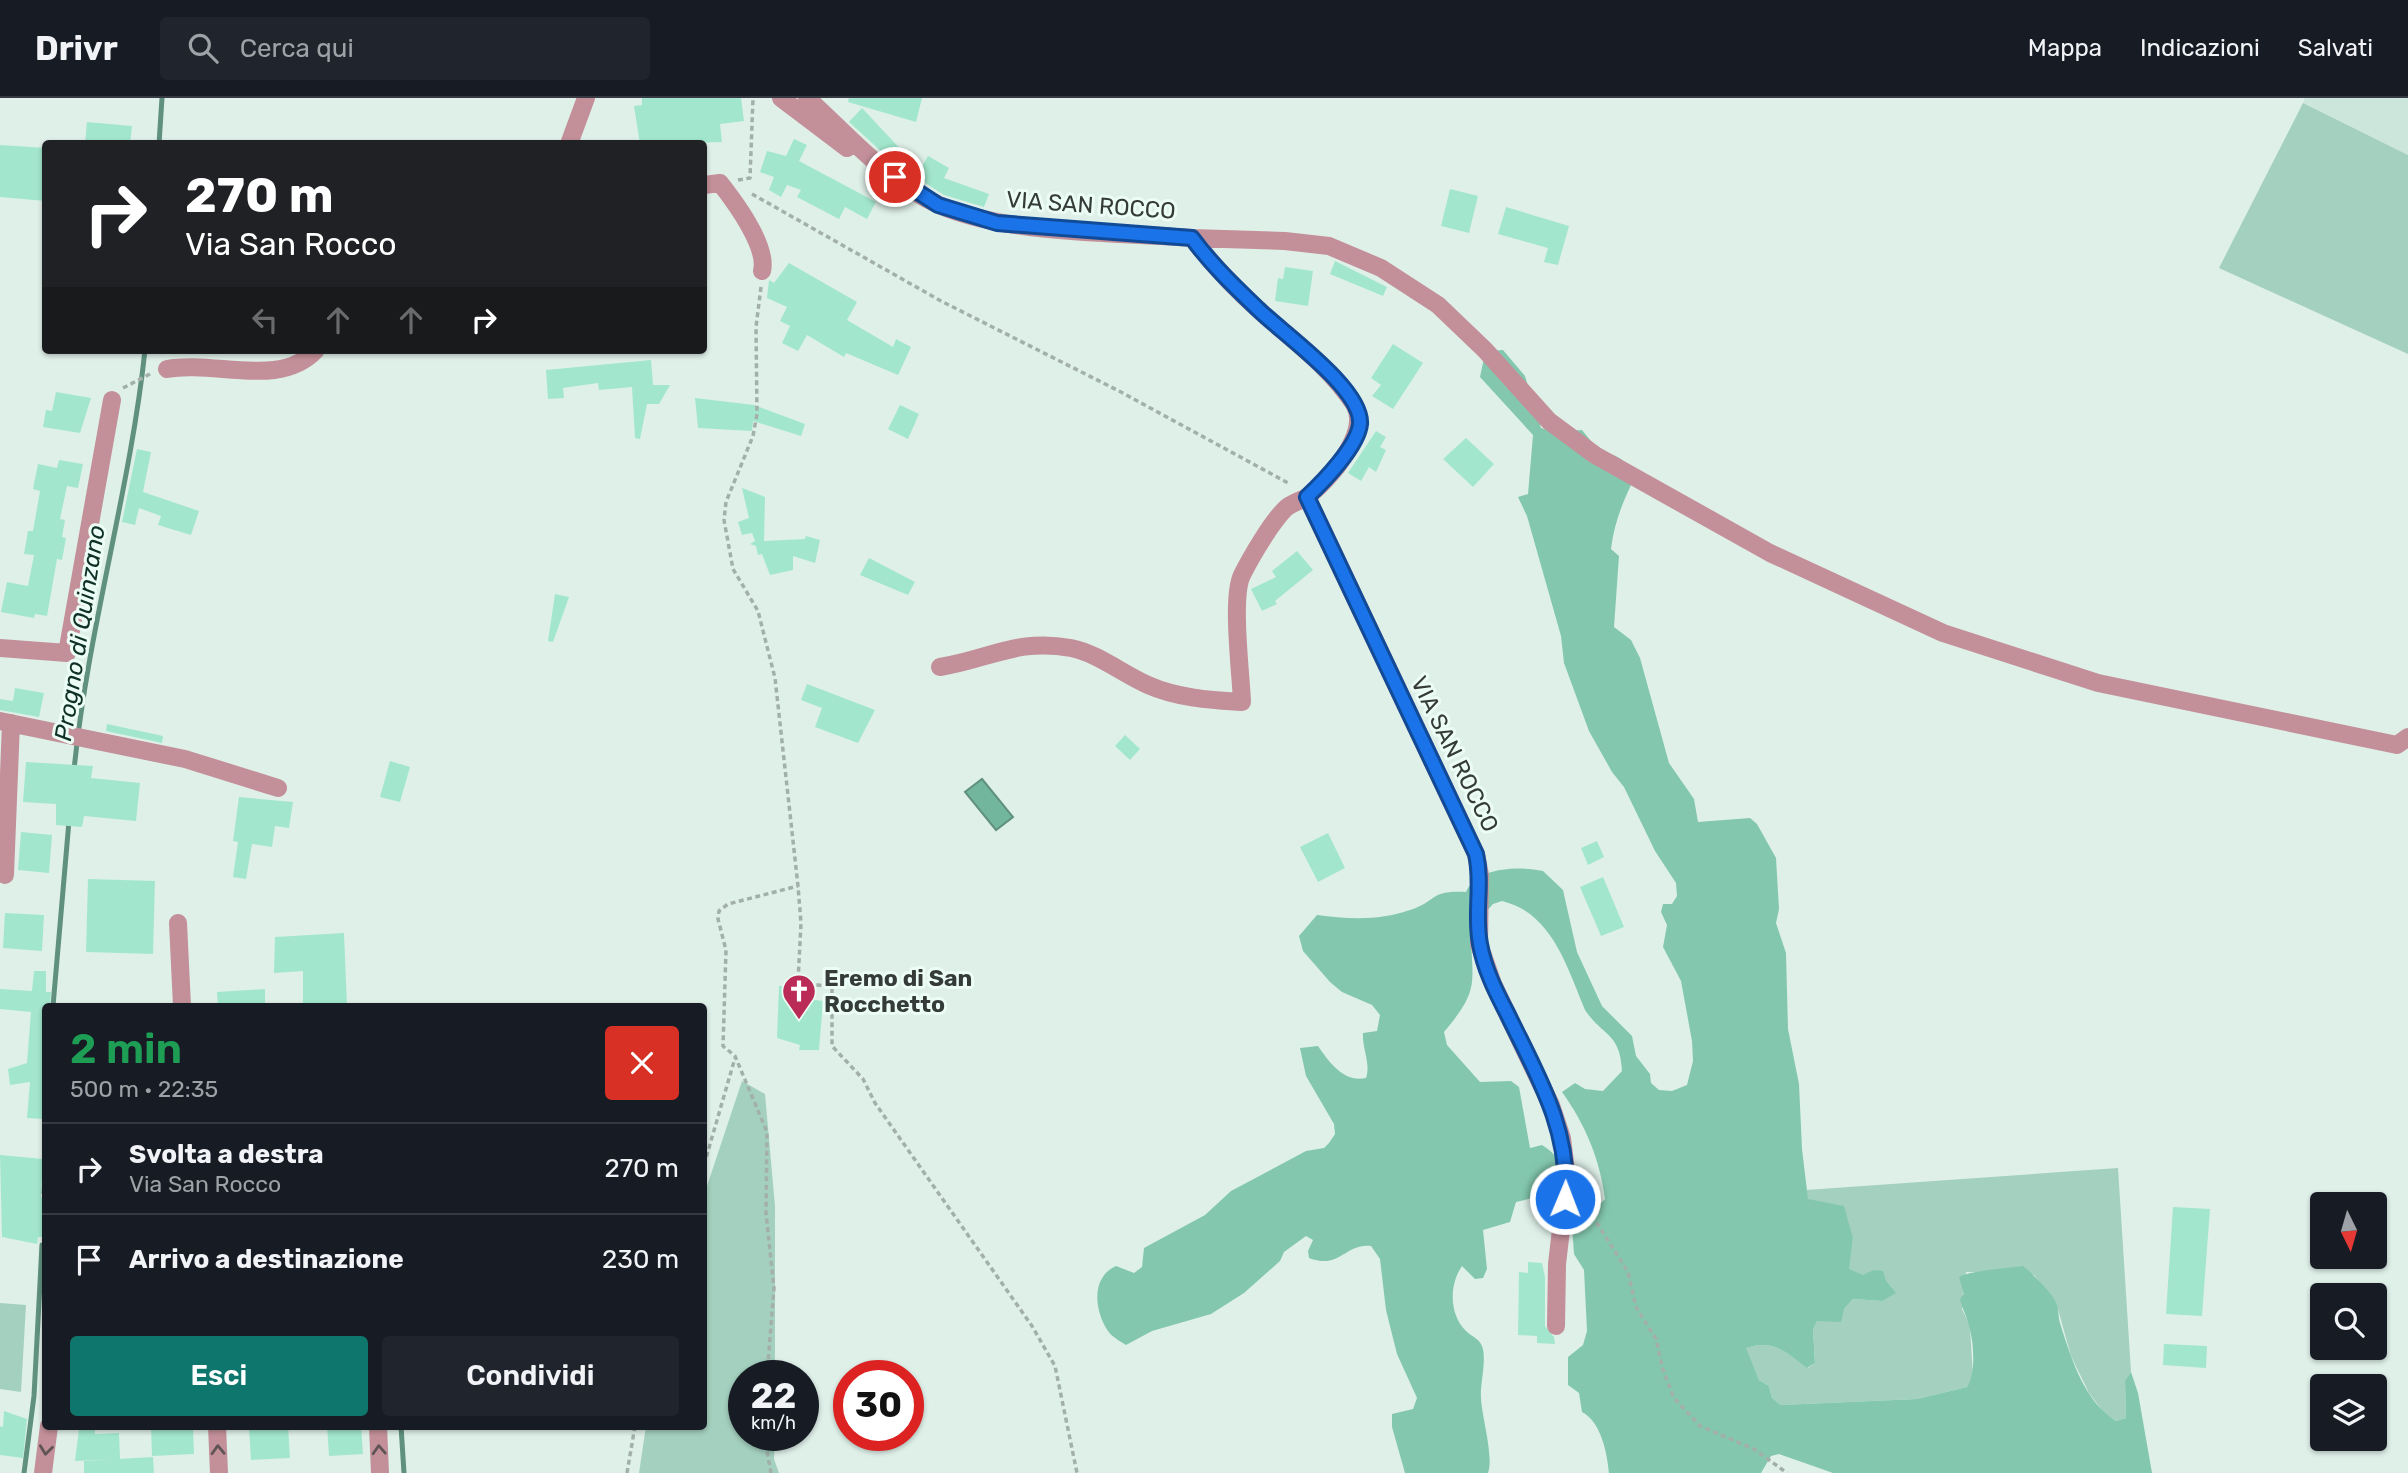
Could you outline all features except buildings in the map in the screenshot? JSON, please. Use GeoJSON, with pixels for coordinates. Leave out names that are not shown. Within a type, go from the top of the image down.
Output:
{"type":"FeatureCollection","features":[{"type":"Feature","properties":{"kind":"street"},"geometry":{"type":"LineString","coordinates":[[572,136],[586,98]]}},
{"type":"Feature","properties":{"kind":"street"},"geometry":{"type":"LineString","coordinates":[[572,136],[597,98]]}},
{"type":"Feature","properties":{"kind":"street"},"geometry":{"type":"LineString","coordinates":[[781,98],[849,149],[867,152]]}},
{"type":"Feature","properties":{"kind":"street","name":"VIA SAN ROCCO"},"geometry":{"type":"LineString","coordinates":[[807,98],[895,177],[938,205],[997,223],[1192,238],[1209,261],[1260,312],[1321,361],[1355,406],[1361,421],[1357,436],[1324,481],[1307,497],[1286,508],[1240,578],[1237,609],[1242,702],[1181,695],[1160,689],[1073,649],[1014,646],[966,663],[940,667]]}},
{"type":"Feature","properties":{"kind":"street"},"geometry":{"type":"LineString","coordinates":[[712,184],[742,212],[764,261],[762,271]]}},
{"type":"Feature","properties":{"kind":"street"},"geometry":{"type":"LineString","coordinates":[[1192,238],[1273,240],[1329,246],[1381,268],[1438,305],[1485,351],[1549,421],[1595,455],[1770,554],[1943,633],[2098,683],[2397,745],[2408,737]]}},
{"type":"Feature","properties":{"kind":"street"},"geometry":{"type":"LineString","coordinates":[[167,369],[208,366],[260,372],[285,369],[305,362],[312,354]]}},
{"type":"Feature","properties":{"kind":"street"},"geometry":{"type":"LineString","coordinates":[[0,648],[67,653],[112,400]]}},
{"type":"Feature","properties":{"kind":"street","name":"VIA SAN ROCCO"},"geometry":{"type":"LineString","coordinates":[[1307,497],[1476,854],[1480,875],[1479,944],[1493,984],[1551,1105],[1562,1138],[1567,1178],[1558,1264],[1556,1326]]}},
{"type":"Feature","properties":{"kind":"street"},"geometry":{"type":"LineString","coordinates":[[5,875],[6,722],[184,759],[278,788]]}},
{"type":"Feature","properties":{"kind":"street"},"geometry":{"type":"LineString","coordinates":[[178,923],[183,1003]]}},
{"type":"Feature","properties":{"kind":"street"},"geometry":{"type":"LineString","coordinates":[[43,1473],[48,1430]]}},
{"type":"Feature","properties":{"kind":"street"},"geometry":{"type":"LineString","coordinates":[[217,1430],[219,1473]]}},
{"type":"Feature","properties":{"kind":"street"},"geometry":{"type":"LineString","coordinates":[[378,1430],[380,1473]]}},
{"type":"Feature","properties":{"kind":"path"},"geometry":{"type":"LineString","coordinates":[[712,184],[750,178],[753,98]]}},
{"type":"Feature","properties":{"kind":"path"},"geometry":{"type":"LineString","coordinates":[[712,184],[748,192],[941,301],[1266,469],[1307,497]]}},
{"type":"Feature","properties":{"kind":"path"},"geometry":{"type":"LineString","coordinates":[[762,271],[757,327],[757,414],[753,436],[726,502],[724,520],[733,569],[758,611],[775,678],[799,886],[801,923],[797,982],[832,987],[832,1046],[863,1079],[875,1103],[1032,1326],[1055,1366],[1077,1473]]}},
{"type":"Feature","properties":{"kind":"path"},"geometry":{"type":"LineString","coordinates":[[112,400],[139,378],[167,369]]}},
{"type":"Feature","properties":{"kind":"path"},"geometry":{"type":"LineString","coordinates":[[768,1360],[774,1288],[765,1213],[767,1132],[735,1056],[723,1046],[726,950],[719,911],[728,904],[799,886]]}},
{"type":"Feature","properties":{"kind":"path"},"geometry":{"type":"LineString","coordinates":[[707,1154],[735,1056]]}},
{"type":"Feature","properties":{"kind":"path"},"geometry":{"type":"LineString","coordinates":[[1567,1178],[1628,1272],[1636,1307],[1656,1339],[1663,1370],[1674,1398],[1700,1426],[1754,1449],[1787,1473]]}},
{"type":"Feature","properties":{"kind":"path"},"geometry":{"type":"LineString","coordinates":[[627,1473],[634,1430]]}},
{"type":"Feature","properties":{"kind":"path"},"geometry":{"type":"LineString","coordinates":[[767,1451],[771,1473]]}},
{"type":"Feature","properties":{"kind":"shaded area"},"geometry":{"type":"Polygon","coordinates":[[[2305,98],[2408,98],[2408,155],[2303,103],[2305,98]]]}},
{"type":"Feature","properties":{"kind":"shaded area"},"geometry":{"type":"Polygon","coordinates":[[[2303,103],[2408,155],[2408,354],[2219,268],[2303,103]]]}},
{"type":"Feature","properties":{"kind":"shaded area"},"geometry":{"type":"Polygon","coordinates":[[[1503,350],[1525,376],[1541,428],[1554,432],[1582,430],[1599,451],[1620,458],[1635,477],[1614,530],[1611,549],[1619,556],[1614,627],[1631,640],[1640,658],[1669,763],[1694,799],[1698,822],[1750,818],[1757,824],[1776,858],[1779,909],[1776,923],[1786,953],[1788,1029],[1799,1084],[1808,1199],[1844,1206],[1853,1238],[1849,1269],[1863,1275],[1873,1270],[1883,1271],[1886,1281],[1896,1293],[1882,1301],[1853,1299],[1844,1309],[1841,1322],[1817,1321],[1813,1330],[1815,1363],[1807,1368],[1786,1352],[1772,1346],[1746,1348],[1759,1380],[1769,1386],[1772,1398],[1781,1405],[1917,1399],[1967,1387],[1972,1374],[1973,1349],[1960,1299],[1964,1294],[1959,1277],[1979,1271],[2023,1266],[2056,1302],[2059,1321],[2080,1378],[2095,1402],[2116,1421],[2126,1418],[2125,1381],[2131,1372],[2138,1393],[2152,1473],[1833,1473],[1779,1454],[1771,1456],[1761,1473],[1609,1473],[1605,1447],[1598,1430],[1582,1412],[1579,1393],[1568,1385],[1568,1357],[1583,1345],[1587,1331],[1584,1270],[1574,1254],[1571,1212],[1533,1198],[1516,1202],[1510,1222],[1483,1230],[1487,1269],[1483,1278],[1475,1279],[1462,1266],[1453,1290],[1454,1308],[1460,1324],[1476,1338],[1483,1349],[1481,1398],[1489,1448],[1488,1473],[1405,1473],[1392,1427],[1392,1414],[1413,1409],[1417,1398],[1397,1354],[1386,1310],[1380,1259],[1371,1246],[1355,1248],[1335,1259],[1319,1261],[1309,1258],[1308,1251],[1313,1240],[1306,1236],[1284,1252],[1280,1261],[1244,1293],[1211,1314],[1152,1331],[1126,1345],[1114,1337],[1103,1323],[1097,1295],[1102,1278],[1108,1271],[1116,1266],[1134,1273],[1142,1267],[1144,1248],[1205,1215],[1231,1191],[1306,1151],[1324,1148],[1329,1143],[1335,1134],[1334,1124],[1306,1076],[1300,1048],[1318,1046],[1344,1074],[1358,1079],[1366,1078],[1368,1067],[1363,1033],[1377,1031],[1380,1015],[1372,1005],[1342,992],[1303,951],[1299,936],[1317,915],[1352,918],[1398,914],[1419,907],[1439,894],[1466,892],[1479,877],[1489,873],[1511,869],[1543,871],[1563,890],[1577,952],[1602,1006],[1632,1036],[1636,1056],[1650,1074],[1651,1083],[1659,1090],[1672,1091],[1687,1085],[1693,1061],[1692,1041],[1681,981],[1663,947],[1667,925],[1661,912],[1663,904],[1672,904],[1677,896],[1676,883],[1655,851],[1624,787],[1612,772],[1589,731],[1564,663],[1561,636],[1527,516],[1518,497],[1528,494],[1533,435],[1480,377],[1484,358],[1490,351],[1503,350]],[[1502,901],[1493,904],[1471,928],[1472,984],[1464,1004],[1444,1032],[1447,1045],[1480,1082],[1511,1081],[1519,1087],[1530,1148],[1542,1145],[1554,1154],[1576,1190],[1595,1209],[1605,1199],[1599,1170],[1584,1129],[1562,1092],[1575,1083],[1585,1089],[1603,1091],[1622,1071],[1621,1058],[1610,1036],[1585,1010],[1564,960],[1545,929],[1519,907],[1502,901]]]}},
{"type":"Feature","properties":{"kind":"shaded area"},"geometry":{"type":"Polygon","coordinates":[[[982,779],[1013,817],[996,830],[965,792],[982,779]]]}},
{"type":"Feature","properties":{"kind":"shaded area"},"geometry":{"type":"Polygon","coordinates":[[[742,1081],[765,1094],[775,1206],[775,1360],[728,1360],[728,1451],[774,1451],[779,1473],[639,1473],[645,1430],[707,1430],[707,1186],[742,1081]]]}},
{"type":"Feature","properties":{"kind":"shaded area"},"geometry":{"type":"Polygon","coordinates":[[[2118,1168],[2131,1372],[2125,1382],[2126,1418],[2116,1421],[2105,1414],[2089,1393],[2071,1356],[2056,1302],[2034,1275],[1999,1269],[1966,1272],[1962,1309],[1970,1326],[1973,1378],[1967,1387],[1917,1399],[1781,1405],[1772,1398],[1769,1386],[1759,1380],[1745,1348],[1771,1346],[1786,1352],[1808,1368],[1815,1363],[1813,1330],[1817,1321],[1844,1309],[1853,1299],[1882,1301],[1873,1270],[1863,1276],[1848,1270],[1853,1238],[1808,1200],[1806,1190],[2118,1168]]]}},
{"type":"Feature","properties":{"kind":"shaded area"},"geometry":{"type":"Polygon","coordinates":[[[0,1303],[26,1305],[21,1392],[0,1389],[0,1303]]]}},
{"type":"Feature","properties":{"kind":"waterway","name":"Progno di Quinzano"},"geometry":{"type":"LineString","coordinates":[[159,140],[162,98]]}},
{"type":"Feature","properties":{"kind":"waterway","name":"Progno di Quinzano"},"geometry":{"type":"LineString","coordinates":[[74,770],[80,717],[130,455],[144,354]]}},
{"type":"Feature","properties":{"kind":"waterway","name":"Progno di Quinzano"},"geometry":{"type":"LineString","coordinates":[[53,1003],[69,821]]}},
{"type":"Feature","properties":{"kind":"waterway"},"geometry":{"type":"LineString","coordinates":[[24,1473],[34,1396],[42,1245]]}},
{"type":"Feature","properties":{"kind":"waterway"},"geometry":{"type":"LineString","coordinates":[[401,1430],[404,1473]]}},
{"type":"Feature","properties":{"kind":"place","name":"Eremo di San Rocchetto"},"geometry":{"type":"Point","coordinates":[799,1021]}},
{"type":"Feature","properties":{"kind":"route"},"geometry":{"type":"LineString","coordinates":[[895,177],[938,205],[997,223],[1192,238],[1209,261],[1260,312],[1321,361],[1355,406],[1361,421],[1357,436],[1324,481],[1307,497],[1419,740],[1476,854],[1480,875],[1479,944],[1493,984],[1551,1105],[1562,1138],[1567,1178],[1565,1199]]}}]}
